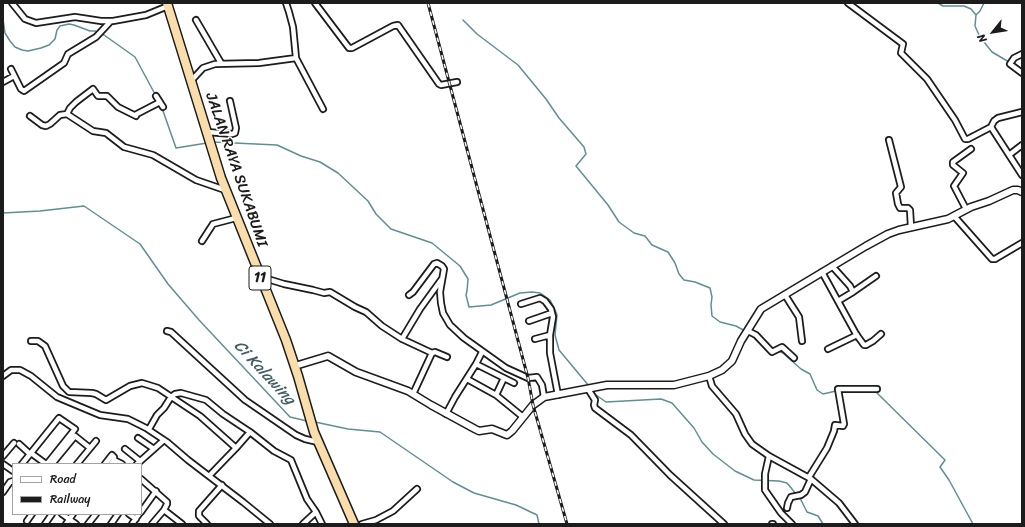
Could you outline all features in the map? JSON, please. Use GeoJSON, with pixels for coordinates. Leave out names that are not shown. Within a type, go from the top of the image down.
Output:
{"type":"FeatureCollection","features":[{"type":"Feature","properties":{"kind":"highway","name":"JALAN RAYA SUKABUMI"},"geometry":{"type":"LineString","coordinates":[[167,4],[225,190],[286,340],[314,432],[354,524]]}},
{"type":"Feature","properties":{"kind":"street"},"geometry":{"type":"LineString","coordinates":[[12,3],[22,16],[31,22],[39,23],[79,17],[110,22],[146,15],[167,4]]}},
{"type":"Feature","properties":{"kind":"street"},"geometry":{"type":"LineString","coordinates":[[286,3],[293,27],[296,58],[323,109]]}},
{"type":"Feature","properties":{"kind":"street"},"geometry":{"type":"LineString","coordinates":[[315,3],[349,48],[352,48],[393,26],[398,25],[440,85],[457,82]]}},
{"type":"Feature","properties":{"kind":"street"},"geometry":{"type":"LineString","coordinates":[[848,3],[903,44],[901,52],[927,79],[955,120],[965,139],[968,140],[991,127],[994,121],[998,118],[1022,112]]}},
{"type":"Feature","properties":{"kind":"street"},"geometry":{"type":"LineString","coordinates":[[196,20],[221,63]]}},
{"type":"Feature","properties":{"kind":"street"},"geometry":{"type":"LineString","coordinates":[[11,70],[21,89],[24,91],[65,62],[68,54],[99,35],[110,22]]}},
{"type":"Feature","properties":{"kind":"street"},"geometry":{"type":"LineString","coordinates":[[1022,54],[1014,58],[1010,64],[1022,73]]}},
{"type":"Feature","properties":{"kind":"street"},"geometry":{"type":"LineString","coordinates":[[191,81],[203,68],[221,63],[245,64],[296,58]]}},
{"type":"Feature","properties":{"kind":"street"},"geometry":{"type":"LineString","coordinates":[[3,82],[14,76]]}},
{"type":"Feature","properties":{"kind":"street"},"geometry":{"type":"LineString","coordinates":[[67,114],[76,102],[93,89],[98,96],[109,97],[118,107],[135,116],[160,102]]}},
{"type":"Feature","properties":{"kind":"street"},"geometry":{"type":"LineString","coordinates":[[156,96],[163,107]]}},
{"type":"Feature","properties":{"kind":"street"},"geometry":{"type":"LineString","coordinates":[[207,134],[232,134],[235,132],[236,128],[230,101]]}},
{"type":"Feature","properties":{"kind":"street"},"geometry":{"type":"LineString","coordinates":[[30,116],[42,125],[46,126],[60,115],[67,114],[93,130],[106,133],[124,147],[153,156],[196,180],[225,190]]}},
{"type":"Feature","properties":{"kind":"street"},"geometry":{"type":"LineString","coordinates":[[991,127],[1022,175]]}},
{"type":"Feature","properties":{"kind":"street"},"geometry":{"type":"LineString","coordinates":[[889,140],[901,187],[896,194],[898,204],[900,208],[908,208],[910,210],[911,226]]}},
{"type":"Feature","properties":{"kind":"street"},"geometry":{"type":"LineString","coordinates":[[1009,155],[1022,145]]}},
{"type":"Feature","properties":{"kind":"street"},"geometry":{"type":"LineString","coordinates":[[966,209],[954,186],[963,173],[952,164],[955,160],[971,149]]}},
{"type":"Feature","properties":{"kind":"street"},"geometry":{"type":"LineString","coordinates":[[295,366],[328,356],[356,372],[413,394],[446,414],[478,430],[492,429],[506,435],[512,431],[533,405],[544,397],[611,384],[674,385],[709,376],[722,370],[732,361],[740,343],[760,310],[822,272],[884,236],[911,226],[938,222],[1013,190],[1021,189]]}},
{"type":"Feature","properties":{"kind":"street"},"geometry":{"type":"LineString","coordinates":[[954,216],[992,259],[995,259],[1022,243]]}},
{"type":"Feature","properties":{"kind":"street"},"geometry":{"type":"LineString","coordinates":[[202,241],[213,224],[236,218]]}},
{"type":"Feature","properties":{"kind":"street"},"geometry":{"type":"LineString","coordinates":[[409,295],[436,263],[443,267],[440,297],[445,318],[450,325],[482,352],[502,365],[528,378],[537,376],[542,386],[544,397]]}},
{"type":"Feature","properties":{"kind":"street"},"geometry":{"type":"LineString","coordinates":[[832,266],[850,286],[853,292]]}},
{"type":"Feature","properties":{"kind":"street"},"geometry":{"type":"LineString","coordinates":[[822,272],[857,335],[864,344],[866,345],[881,334]]}},
{"type":"Feature","properties":{"kind":"street"},"geometry":{"type":"LineString","coordinates":[[259,276],[284,284],[324,293],[330,292],[366,312],[382,326],[402,339],[432,353],[435,352],[447,357]]}},
{"type":"Feature","properties":{"kind":"street"},"geometry":{"type":"LineString","coordinates":[[838,301],[876,276]]}},
{"type":"Feature","properties":{"kind":"street"},"geometry":{"type":"LineString","coordinates":[[402,339],[420,309],[442,279]]}},
{"type":"Feature","properties":{"kind":"street"},"geometry":{"type":"LineString","coordinates":[[785,295],[798,317],[802,341]]}},
{"type":"Feature","properties":{"kind":"street"},"geometry":{"type":"LineString","coordinates":[[521,304],[540,298],[548,304],[552,313],[550,358],[558,395]]}},
{"type":"Feature","properties":{"kind":"street"},"geometry":{"type":"LineString","coordinates":[[529,322],[552,313]]}},
{"type":"Feature","properties":{"kind":"street"},"geometry":{"type":"LineString","coordinates":[[167,331],[171,332],[245,400],[296,435],[318,442]]}},
{"type":"Feature","properties":{"kind":"street"},"geometry":{"type":"LineString","coordinates":[[747,332],[756,335],[772,352],[782,347],[794,358]]}},
{"type":"Feature","properties":{"kind":"street"},"geometry":{"type":"LineString","coordinates":[[535,339],[550,335]]}},
{"type":"Feature","properties":{"kind":"street"},"geometry":{"type":"LineString","coordinates":[[828,349],[857,335]]}},
{"type":"Feature","properties":{"kind":"street"},"geometry":{"type":"LineString","coordinates":[[31,341],[38,341],[45,346],[63,386],[69,392],[96,394],[106,400],[130,386],[142,383],[158,388],[200,416],[236,448]]}},
{"type":"Feature","properties":{"kind":"street"},"geometry":{"type":"LineString","coordinates":[[446,414],[482,352]]}},
{"type":"Feature","properties":{"kind":"street"},"geometry":{"type":"LineString","coordinates":[[413,394],[432,353]]}},
{"type":"Feature","properties":{"kind":"street"},"geometry":{"type":"LineString","coordinates":[[476,364],[514,383]]}},
{"type":"Feature","properties":{"kind":"street"},"geometry":{"type":"LineString","coordinates":[[3,376],[13,369],[23,371],[57,397],[100,415],[128,419],[148,429],[222,485],[270,524]]}},
{"type":"Feature","properties":{"kind":"street"},"geometry":{"type":"LineString","coordinates":[[709,376],[714,389],[736,414],[747,438],[752,444],[769,456],[810,478],[837,500],[855,524]]}},
{"type":"Feature","properties":{"kind":"street"},"geometry":{"type":"LineString","coordinates":[[496,395],[504,378]]}},
{"type":"Feature","properties":{"kind":"street"},"geometry":{"type":"LineString","coordinates":[[467,379],[496,395],[523,417]]}},
{"type":"Feature","properties":{"kind":"street"},"geometry":{"type":"LineString","coordinates":[[588,389],[595,400],[595,408],[631,435],[670,475],[724,524]]}},
{"type":"Feature","properties":{"kind":"street"},"geometry":{"type":"LineString","coordinates":[[787,508],[791,497],[803,494],[827,448],[835,425],[843,426],[844,424],[838,389],[877,389]]}},
{"type":"Feature","properties":{"kind":"street"},"geometry":{"type":"LineString","coordinates":[[148,429],[171,397],[177,393],[203,398],[274,451],[293,462],[307,499],[322,524]]}},
{"type":"Feature","properties":{"kind":"street"},"geometry":{"type":"LineString","coordinates":[[23,463],[59,418],[75,429],[47,463]]}},
{"type":"Feature","properties":{"kind":"street"},"geometry":{"type":"LineString","coordinates":[[209,476],[250,432]]}},
{"type":"Feature","properties":{"kind":"street"},"geometry":{"type":"LineString","coordinates":[[53,463],[76,434],[90,448]]}},
{"type":"Feature","properties":{"kind":"street"},"geometry":{"type":"LineString","coordinates":[[138,438],[154,449]]}},
{"type":"Feature","properties":{"kind":"street"},"geometry":{"type":"LineString","coordinates":[[125,449],[139,463],[164,440]]}},
{"type":"Feature","properties":{"kind":"street"},"geometry":{"type":"LineString","coordinates":[[79,463],[96,441]]}},
{"type":"Feature","properties":{"kind":"street"},"geometry":{"type":"LineString","coordinates":[[3,456],[16,444],[45,463]]}},
{"type":"Feature","properties":{"kind":"street"},"geometry":{"type":"LineString","coordinates":[[106,463],[112,455],[114,460],[120,463]]}},
{"type":"Feature","properties":{"kind":"street"},"geometry":{"type":"LineString","coordinates":[[769,456],[765,474],[765,490],[781,513],[792,524]]}},
{"type":"Feature","properties":{"kind":"street"},"geometry":{"type":"LineString","coordinates":[[111,463],[114,460]]}},
{"type":"Feature","properties":{"kind":"street"},"geometry":{"type":"LineString","coordinates":[[3,464],[12,470]]}},
{"type":"Feature","properties":{"kind":"street"},"geometry":{"type":"LineString","coordinates":[[3,492],[12,481]]}},
{"type":"Feature","properties":{"kind":"street"},"geometry":{"type":"LineString","coordinates":[[142,481],[156,491],[167,502],[164,510],[154,523]]}},
{"type":"Feature","properties":{"kind":"street"},"geometry":{"type":"LineString","coordinates":[[207,524],[199,516],[199,511],[222,485]]}},
{"type":"Feature","properties":{"kind":"street"},"geometry":{"type":"LineString","coordinates":[[362,524],[376,520],[394,511],[417,489]]}},
{"type":"Feature","properties":{"kind":"street"},"geometry":{"type":"LineString","coordinates":[[142,510],[156,491]]}},
{"type":"Feature","properties":{"kind":"street"},"geometry":{"type":"LineString","coordinates":[[164,510],[182,524]]}},
{"type":"Feature","properties":{"kind":"street"},"geometry":{"type":"LineString","coordinates":[[303,524],[316,512]]}},
{"type":"Feature","properties":{"kind":"street"},"geometry":{"type":"LineString","coordinates":[[27,521],[31,515]]}},
{"type":"Feature","properties":{"kind":"street"},"geometry":{"type":"LineString","coordinates":[[45,524],[51,515]]}},
{"type":"Feature","properties":{"kind":"street"},"geometry":{"type":"LineString","coordinates":[[63,515],[76,524]]}},
{"type":"Feature","properties":{"kind":"street"},"geometry":{"type":"LineString","coordinates":[[66,524],[72,515]]}},
{"type":"Feature","properties":{"kind":"street"},"geometry":{"type":"LineString","coordinates":[[88,524],[95,515]]}},
{"type":"Feature","properties":{"kind":"street"},"geometry":{"type":"LineString","coordinates":[[111,524],[117,515]]}},
{"type":"Feature","properties":{"kind":"street"},"geometry":{"type":"LineString","coordinates":[[130,515],[136,519]]}},
{"type":"Feature","properties":{"kind":"street"},"geometry":{"type":"LineString","coordinates":[[132,524],[139,515]]}},
{"type":"Feature","properties":{"kind":"waterway"},"geometry":{"type":"LineString","coordinates":[[938,3],[943,6],[964,6],[971,9],[976,15],[975,26],[980,37],[992,52],[1009,62]]}},
{"type":"Feature","properties":{"kind":"waterway"},"geometry":{"type":"LineString","coordinates":[[976,15],[984,3]]}},
{"type":"Feature","properties":{"kind":"waterway"},"geometry":{"type":"LineString","coordinates":[[3,19],[5,33],[10,41],[15,47],[28,51],[49,45],[55,39],[57,30],[60,26],[69,24],[104,35],[135,57],[156,96]]}},
{"type":"Feature","properties":{"kind":"waterway"},"geometry":{"type":"LineString","coordinates":[[463,20],[477,34],[518,65],[546,99],[559,118],[584,147],[586,154],[576,166],[608,205],[619,222],[634,233],[645,236],[652,245],[668,252],[675,263],[679,274],[684,280],[695,282],[710,288],[712,297],[712,316],[720,322],[736,326],[745,331]]}},
{"type":"Feature","properties":{"kind":"waterway"},"geometry":{"type":"LineString","coordinates":[[162,108],[176,148],[207,143]]}},
{"type":"Feature","properties":{"kind":"waterway"},"geometry":{"type":"LineString","coordinates":[[213,142],[277,145],[301,156],[320,162],[338,173],[368,201],[376,214],[391,229],[432,243],[460,266],[468,279],[466,295],[469,307],[491,305],[520,293],[540,293],[550,300],[557,315],[555,335],[559,350],[589,386]]}},
{"type":"Feature","properties":{"kind":"waterway","name":"Ci Kalawing"},"geometry":{"type":"LineString","coordinates":[[3,213],[84,206],[140,244],[168,284],[199,320],[290,417],[307,421]]}},
{"type":"Feature","properties":{"kind":"waterway"},"geometry":{"type":"LineString","coordinates":[[751,335],[772,355],[773,354]]}},
{"type":"Feature","properties":{"kind":"waterway"},"geometry":{"type":"LineString","coordinates":[[778,351],[783,353],[801,369],[810,374],[817,390],[823,394],[836,391]]}},
{"type":"Feature","properties":{"kind":"waterway"},"geometry":{"type":"LineString","coordinates":[[592,391],[606,402],[661,399],[672,403],[694,428],[702,442],[713,454],[735,471],[754,480],[779,481],[787,483],[801,500],[807,512],[818,516],[823,524]]}},
{"type":"Feature","properties":{"kind":"waterway"},"geometry":{"type":"LineString","coordinates":[[870,391],[876,392],[945,460],[940,467],[949,480],[973,524]]}},
{"type":"Feature","properties":{"kind":"waterway","name":"Ci Kalawing"},"geometry":{"type":"LineString","coordinates":[[315,422],[348,429],[380,432],[453,482],[474,493],[516,505],[537,515],[539,524]]}},
{"type":"Feature","properties":{"kind":"railway"},"geometry":{"type":"LineString","coordinates":[[428,3],[528,378],[533,405],[567,524]]}}]}
